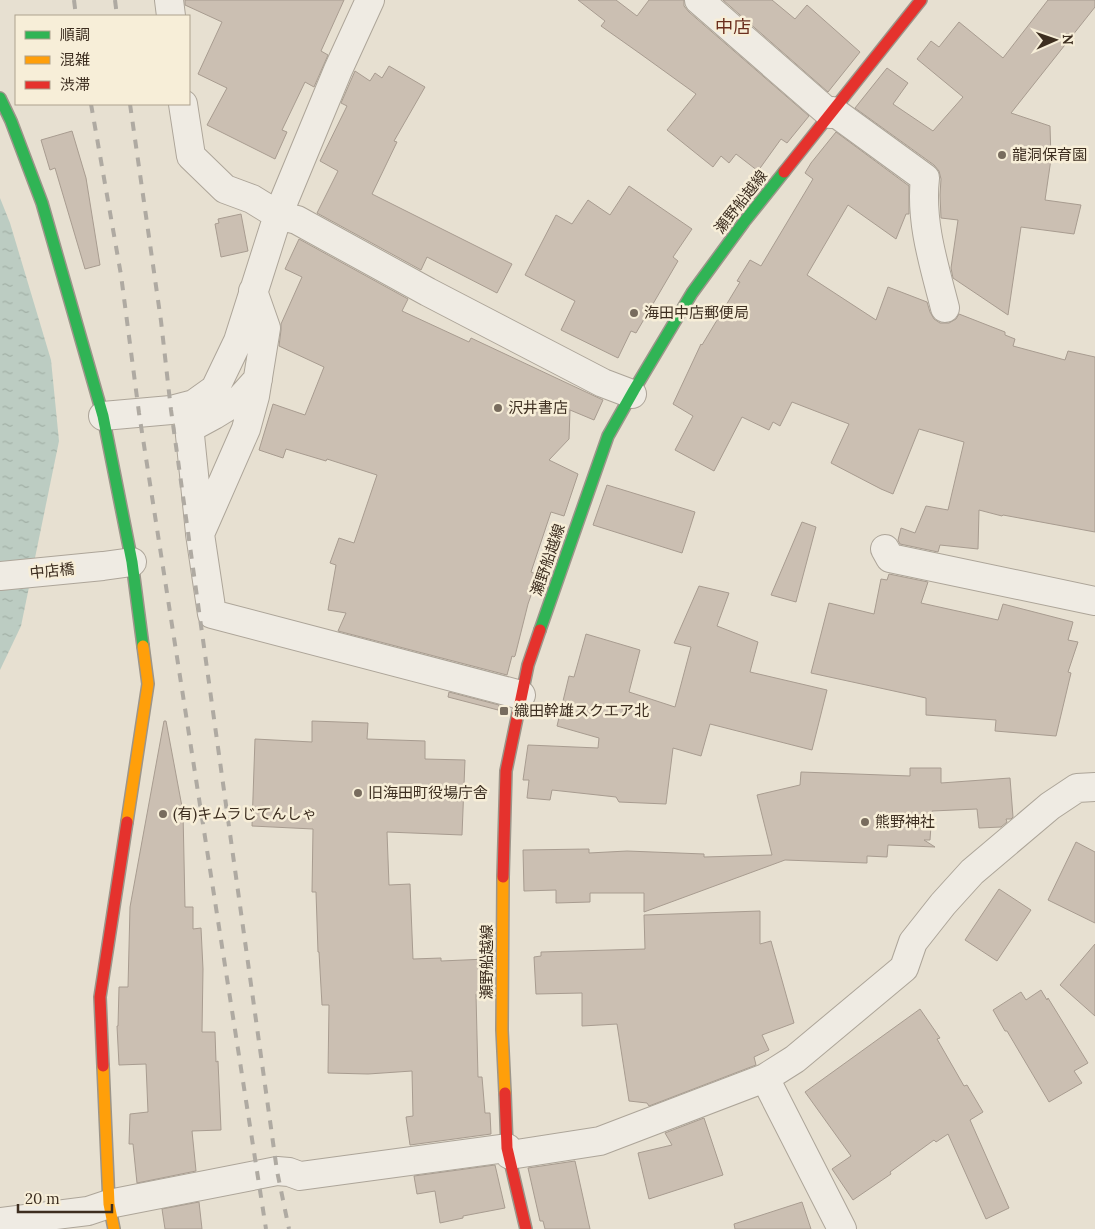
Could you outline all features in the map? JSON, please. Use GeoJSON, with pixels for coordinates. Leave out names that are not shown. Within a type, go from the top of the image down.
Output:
{"type":"FeatureCollection","features":[{"type":"Feature","properties":{"kind":"main road","name":"瀬野船越線"},"geometry":{"type":"LineString","coordinates":[[526,1229],[508,1152],[502,1030],[506,771],[528,665],[608,436],[632,394],[692,293],[744,222],[921,0]]}},
{"type":"Feature","properties":{"kind":"main road"},"geometry":{"type":"LineString","coordinates":[[0,98],[11,121],[42,203],[103,416],[132,562],[148,684],[100,997],[104,1215]]}},
{"type":"Feature","properties":{"kind":"street"},"geometry":{"type":"LineString","coordinates":[[370,0],[338,70],[278,215],[238,341],[215,389],[194,404],[188,417],[200,534],[212,614],[522,695]]}},
{"type":"Feature","properties":{"kind":"street"},"geometry":{"type":"LineString","coordinates":[[699,0],[831,113],[925,178],[923,195],[929,247],[945,308]]}},
{"type":"Feature","properties":{"kind":"street"},"geometry":{"type":"LineString","coordinates":[[182,105],[191,156],[225,189],[252,199],[278,215],[297,220],[428,292],[603,383],[632,394]]}},
{"type":"Feature","properties":{"kind":"street"},"geometry":{"type":"LineString","coordinates":[[200,534],[246,428],[258,379],[266,328],[253,291]]}},
{"type":"Feature","properties":{"kind":"street"},"geometry":{"type":"LineString","coordinates":[[103,416],[171,410],[188,417],[214,415],[240,399],[258,379]]}},
{"type":"Feature","properties":{"kind":"street"},"geometry":{"type":"LineString","coordinates":[[884,549],[890,558],[1095,601]]}},
{"type":"Feature","properties":{"kind":"street","name":"中店橋"},"geometry":{"type":"LineString","coordinates":[[0,576],[132,562]]}},
{"type":"Feature","properties":{"kind":"street"},"geometry":{"type":"LineString","coordinates":[[0,1222],[104,1215],[277,1171],[289,1172],[300,1176],[600,1141],[765,1078],[795,1059],[904,968],[913,942],[972,872],[1050,806],[1078,788],[1095,787]]}},
{"type":"Feature","properties":{"kind":"street"},"geometry":{"type":"LineString","coordinates":[[765,1078],[842,1229]]}},
{"type":"Feature","properties":{"kind":"water"},"geometry":{"type":"Polygon","coordinates":[[[0,198],[10,223],[51,360],[59,441],[21,626],[0,670],[0,198]]]}},
{"type":"Feature","properties":{"kind":"building"},"geometry":{"type":"Polygon","coordinates":[[[185,0],[344,0],[321,51],[328,55],[314,87],[305,82],[282,130],[287,132],[275,159],[207,125],[227,88],[198,74],[222,22],[185,5],[185,0]]]}},
{"type":"Feature","properties":{"kind":"building"},"geometry":{"type":"Polygon","coordinates":[[[578,0],[616,0],[637,16],[649,0],[684,0],[684,6],[689,12],[809,116],[787,143],[781,139],[758,171],[736,154],[729,163],[721,156],[713,167],[667,130],[696,94],[601,26],[605,21],[578,0]]]}},
{"type":"Feature","properties":{"kind":"building"},"geometry":{"type":"Polygon","coordinates":[[[723,0],[772,0],[795,19],[807,5],[860,52],[828,92],[723,0]]]}},
{"type":"Feature","properties":{"kind":"building"},"geometry":{"type":"Polygon","coordinates":[[[1048,0],[1095,0],[1095,7],[1011,113],[1050,126],[1051,159],[1045,200],[1081,205],[1074,234],[1021,227],[1008,315],[953,278],[951,268],[958,220],[941,218],[941,179],[939,171],[934,165],[855,108],[887,68],[908,83],[893,104],[933,131],[963,97],[917,59],[931,41],[939,47],[959,22],[1003,58],[1048,0]]]}},
{"type":"Feature","properties":{"kind":"building"},"geometry":{"type":"Polygon","coordinates":[[[389,66],[425,87],[394,141],[397,142],[372,194],[512,264],[497,293],[427,257],[421,270],[317,213],[338,171],[320,161],[347,106],[341,103],[355,71],[370,81],[375,73],[382,78],[389,66]]]}},
{"type":"Feature","properties":{"kind":"building"},"geometry":{"type":"Polygon","coordinates":[[[72,131],[86,178],[100,265],[85,269],[55,168],[50,170],[41,140],[72,131]]]}},
{"type":"Feature","properties":{"kind":"building"},"geometry":{"type":"Polygon","coordinates":[[[836,132],[909,186],[909,214],[906,214],[896,239],[848,205],[807,275],[876,320],[888,287],[927,302],[934,319],[940,323],[949,323],[956,319],[959,314],[1005,332],[1005,335],[1015,339],[1013,346],[1065,360],[1068,351],[1095,357],[1095,532],[1002,516],[979,510],[978,549],[940,545],[938,552],[900,544],[898,540],[901,528],[915,533],[926,506],[948,510],[964,442],[919,429],[893,494],[831,463],[849,424],[792,402],[780,426],[773,422],[769,430],[742,417],[714,471],[675,450],[693,416],[673,404],[701,344],[740,282],[737,281],[750,260],[761,266],[813,179],[805,173],[836,132]]]}},
{"type":"Feature","properties":{"kind":"building"},"geometry":{"type":"Polygon","coordinates":[[[629,186],[692,229],[673,257],[678,261],[636,333],[631,331],[618,358],[561,330],[575,301],[525,275],[556,215],[572,224],[588,200],[610,215],[629,186]]]}},
{"type":"Feature","properties":{"kind":"building"},"geometry":{"type":"Polygon","coordinates":[[[241,214],[248,251],[221,257],[215,224],[219,223],[218,219],[241,214]]]}},
{"type":"Feature","properties":{"kind":"building"},"geometry":{"type":"Polygon","coordinates":[[[299,239],[408,299],[402,311],[469,342],[471,338],[603,400],[594,420],[570,410],[569,439],[549,460],[578,474],[564,516],[551,512],[531,572],[538,575],[528,604],[515,656],[512,656],[507,675],[338,631],[346,613],[328,610],[336,565],[330,563],[339,538],[354,543],[377,475],[327,459],[326,461],[286,449],[283,458],[259,450],[273,404],[305,415],[324,367],[279,346],[281,324],[302,277],[285,269],[299,239]]]}},
{"type":"Feature","properties":{"kind":"building"},"geometry":{"type":"Polygon","coordinates":[[[607,485],[695,512],[682,553],[593,525],[607,485]]]}},
{"type":"Feature","properties":{"kind":"building"},"geometry":{"type":"Polygon","coordinates":[[[802,522],[816,527],[796,602],[771,595],[802,522]]]}},
{"type":"Feature","properties":{"kind":"building"},"geometry":{"type":"Polygon","coordinates":[[[889,574],[928,582],[921,603],[998,620],[1003,604],[1073,622],[1068,640],[1078,642],[1068,672],[1071,673],[1056,736],[995,731],[996,720],[926,715],[926,698],[811,673],[829,603],[874,614],[881,579],[887,580],[889,574]]]}},
{"type":"Feature","properties":{"kind":"building"},"geometry":{"type":"Polygon","coordinates":[[[699,586],[729,593],[717,626],[758,642],[750,672],[827,690],[812,750],[710,724],[701,756],[673,748],[666,804],[619,802],[616,797],[552,790],[550,800],[527,798],[529,780],[523,780],[528,745],[598,748],[599,738],[557,726],[569,676],[574,677],[586,634],[640,650],[629,692],[675,707],[691,647],[674,643],[699,586]]]}},
{"type":"Feature","properties":{"kind":"building"},"geometry":{"type":"Polygon","coordinates":[[[449,692],[499,705],[498,710],[448,697],[449,692]]]}},
{"type":"Feature","properties":{"kind":"building"},"geometry":{"type":"Polygon","coordinates":[[[164,721],[166,721],[183,812],[185,907],[193,907],[193,929],[201,928],[203,969],[202,1032],[215,1032],[221,1130],[192,1131],[196,1171],[137,1183],[133,1144],[129,1144],[130,1114],[148,1112],[146,1064],[119,1065],[117,1026],[119,987],[128,987],[130,907],[164,721]]]}},
{"type":"Feature","properties":{"kind":"building"},"geometry":{"type":"Polygon","coordinates":[[[312,721],[368,723],[367,739],[425,741],[425,759],[465,760],[462,835],[387,832],[389,885],[410,884],[413,959],[441,958],[441,961],[487,959],[487,994],[476,994],[478,1077],[482,1077],[485,1113],[490,1113],[491,1134],[410,1145],[406,1117],[413,1116],[412,1071],[368,1074],[328,1073],[329,1005],[322,1005],[316,892],[312,892],[313,829],[252,826],[255,739],[312,742],[312,721]]]}},
{"type":"Feature","properties":{"kind":"building"},"geometry":{"type":"Polygon","coordinates":[[[910,768],[941,768],[941,783],[1010,778],[1013,817],[1006,819],[1007,822],[1001,827],[979,828],[977,809],[932,811],[930,840],[924,840],[935,847],[888,845],[887,857],[867,856],[867,863],[785,860],[644,912],[644,893],[590,893],[590,902],[556,903],[556,890],[524,891],[523,850],[589,849],[589,853],[627,851],[704,854],[704,857],[772,855],[757,795],[800,785],[801,772],[910,776],[910,768]]]}},
{"type":"Feature","properties":{"kind":"building"},"geometry":{"type":"Polygon","coordinates":[[[1076,842],[1095,852],[1095,923],[1048,900],[1076,842]]]}},
{"type":"Feature","properties":{"kind":"building"},"geometry":{"type":"Polygon","coordinates":[[[999,889],[1031,910],[997,961],[965,940],[999,889]]]}},
{"type":"Feature","properties":{"kind":"building"},"geometry":{"type":"Polygon","coordinates":[[[760,911],[760,944],[771,941],[794,1023],[762,1035],[769,1050],[754,1057],[756,1065],[649,1106],[647,1103],[629,1101],[617,1024],[582,1026],[582,993],[536,994],[534,957],[541,956],[541,952],[645,949],[644,915],[760,911]]]}},
{"type":"Feature","properties":{"kind":"building"},"geometry":{"type":"Polygon","coordinates":[[[1095,944],[1095,1016],[1060,985],[1095,944]]]}},
{"type":"Feature","properties":{"kind":"building"},"geometry":{"type":"Polygon","coordinates":[[[1041,990],[1047,1000],[1048,998],[1088,1063],[1074,1071],[1082,1083],[1049,1102],[993,1010],[1021,992],[1026,1000],[1041,990]]]}},
{"type":"Feature","properties":{"kind":"building"},"geometry":{"type":"Polygon","coordinates":[[[920,1009],[940,1038],[937,1039],[964,1086],[967,1085],[983,1112],[970,1120],[1009,1208],[986,1219],[948,1134],[936,1142],[934,1140],[890,1172],[891,1174],[853,1200],[832,1169],[851,1156],[805,1092],[920,1009]]]}},
{"type":"Feature","properties":{"kind":"building"},"geometry":{"type":"Polygon","coordinates":[[[704,1118],[723,1175],[649,1199],[638,1153],[672,1145],[665,1133],[704,1118]]]}},
{"type":"Feature","properties":{"kind":"building"},"geometry":{"type":"Polygon","coordinates":[[[575,1161],[590,1229],[545,1229],[543,1221],[540,1221],[528,1168],[575,1161]]]}},
{"type":"Feature","properties":{"kind":"building"},"geometry":{"type":"Polygon","coordinates":[[[495,1165],[505,1208],[463,1216],[463,1218],[440,1223],[435,1191],[417,1194],[414,1176],[495,1165]]]}},
{"type":"Feature","properties":{"kind":"building"},"geometry":{"type":"Polygon","coordinates":[[[199,1202],[202,1229],[165,1229],[162,1209],[199,1202]]]}},
{"type":"Feature","properties":{"kind":"building"},"geometry":{"type":"Polygon","coordinates":[[[802,1202],[811,1229],[735,1229],[734,1224],[802,1202]]]}},
{"type":"Feature","properties":{"kind":"railway"},"geometry":{"type":"LineString","coordinates":[[74,0],[76,15]]}},
{"type":"Feature","properties":{"kind":"railway"},"geometry":{"type":"LineString","coordinates":[[115,0],[117,15]]}},
{"type":"Feature","properties":{"kind":"railway"},"geometry":{"type":"LineString","coordinates":[[91,105],[121,275],[139,413],[266,1229]]}},
{"type":"Feature","properties":{"kind":"railway"},"geometry":{"type":"LineString","coordinates":[[130,105],[277,1171],[289,1229]]}},
{"type":"Feature","properties":{"kind":"traffic: fast"},"geometry":{"type":"LineString","coordinates":[[0,98],[11,121],[42,203],[103,416],[132,562],[143,646]]}},
{"type":"Feature","properties":{"kind":"traffic: fast"},"geometry":{"type":"LineString","coordinates":[[540,630],[608,436],[692,293],[744,222],[784,172]]}},
{"type":"Feature","properties":{"kind":"traffic: slow"},"geometry":{"type":"LineString","coordinates":[[127,822],[148,684],[143,646]]}},
{"type":"Feature","properties":{"kind":"traffic: slow"},"geometry":{"type":"LineString","coordinates":[[503,877],[502,1030],[505,1093]]}},
{"type":"Feature","properties":{"kind":"traffic: slow"},"geometry":{"type":"LineString","coordinates":[[103,1066],[109,1204],[114,1229]]}},
{"type":"Feature","properties":{"kind":"traffic: jam"},"geometry":{"type":"LineString","coordinates":[[784,172],[921,0]]}},
{"type":"Feature","properties":{"kind":"traffic: jam"},"geometry":{"type":"LineString","coordinates":[[503,877],[506,771],[528,665],[540,630]]}},
{"type":"Feature","properties":{"kind":"traffic: jam"},"geometry":{"type":"LineString","coordinates":[[103,1066],[100,997],[127,822]]}},
{"type":"Feature","properties":{"kind":"traffic: jam"},"geometry":{"type":"LineString","coordinates":[[505,1093],[507,1148],[526,1229]]}},
{"type":"Feature","properties":{"kind":"place","name":"龍洞保育園"},"geometry":{"type":"Point","coordinates":[1002,155]}},
{"type":"Feature","properties":{"kind":"place","name":"海田中店郵便局"},"geometry":{"type":"Point","coordinates":[634,313]}},
{"type":"Feature","properties":{"kind":"place","name":"沢井書店"},"geometry":{"type":"Point","coordinates":[498,408]}},
{"type":"Feature","properties":{"kind":"place","name":"織田幹雄スクエア北"},"geometry":{"type":"Point","coordinates":[504,711]}},
{"type":"Feature","properties":{"kind":"place","name":"旧海田町役場庁舎"},"geometry":{"type":"Point","coordinates":[358,793]}},
{"type":"Feature","properties":{"kind":"place","name":"(有)キムラじてんしゃ"},"geometry":{"type":"Point","coordinates":[163,814]}},
{"type":"Feature","properties":{"kind":"place","name":"熊野神社"},"geometry":{"type":"Point","coordinates":[865,822]}},
{"type":"Feature","properties":{"kind":"district","name":"中店"},"geometry":{"type":"Point","coordinates":[733,27]}}]}
